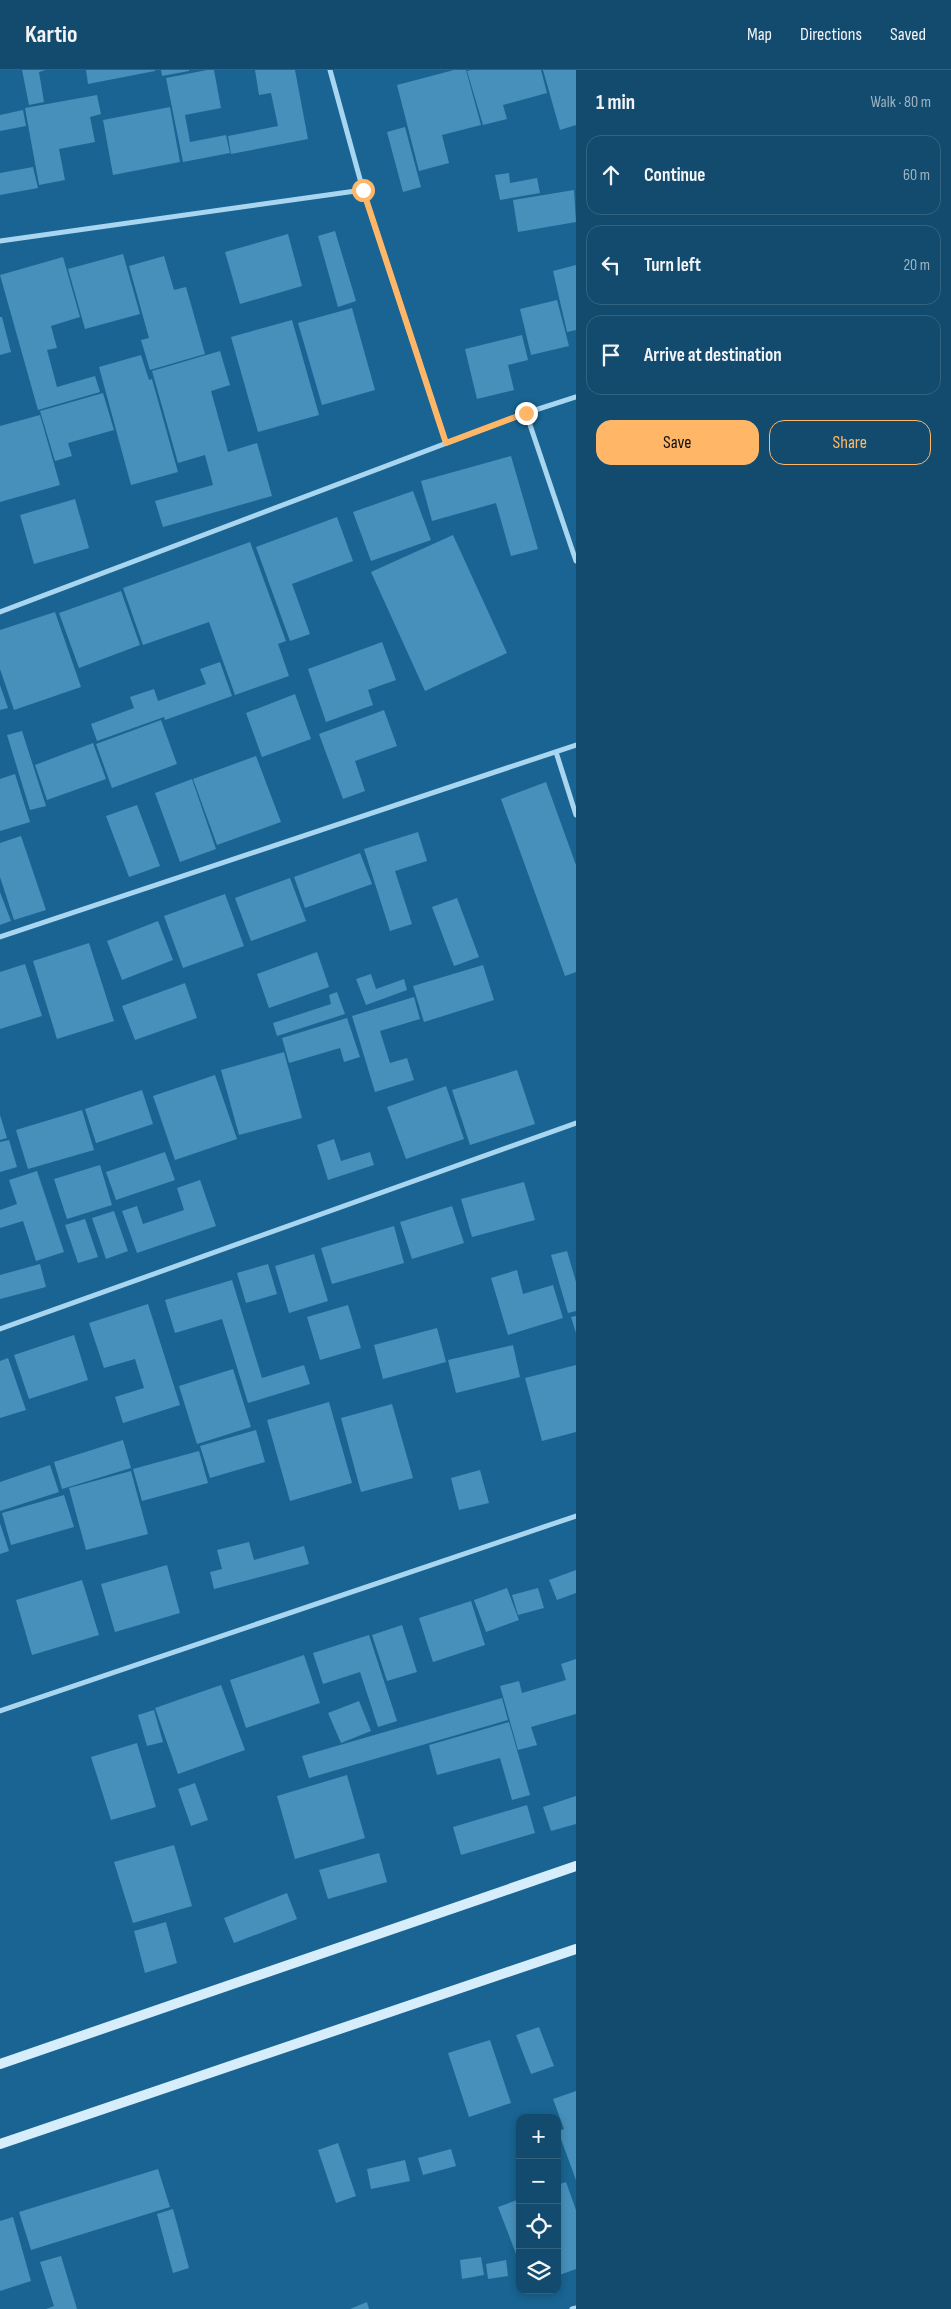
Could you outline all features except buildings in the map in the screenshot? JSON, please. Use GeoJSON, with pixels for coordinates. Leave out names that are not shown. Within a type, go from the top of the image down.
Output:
{"type":"FeatureCollection","features":[{"type":"Feature","properties":{"kind":"main road"},"geometry":{"type":"LineString","coordinates":[[0,2064],[576,1866]]}},
{"type":"Feature","properties":{"kind":"main road"},"geometry":{"type":"LineString","coordinates":[[0,2144],[576,1949]]}},
{"type":"Feature","properties":{"kind":"street"},"geometry":{"type":"LineString","coordinates":[[330,70],[363,190],[446,443]]}},
{"type":"Feature","properties":{"kind":"street"},"geometry":{"type":"LineString","coordinates":[[0,241],[363,190]]}},
{"type":"Feature","properties":{"kind":"street"},"geometry":{"type":"LineString","coordinates":[[0,612],[526,413],[576,397]]}},
{"type":"Feature","properties":{"kind":"street"},"geometry":{"type":"LineString","coordinates":[[526,413],[576,561]]}},
{"type":"Feature","properties":{"kind":"street"},"geometry":{"type":"LineString","coordinates":[[0,937],[576,745]]}},
{"type":"Feature","properties":{"kind":"street"},"geometry":{"type":"LineString","coordinates":[[556,752],[576,815]]}},
{"type":"Feature","properties":{"kind":"street"},"geometry":{"type":"LineString","coordinates":[[0,1329],[576,1123]]}},
{"type":"Feature","properties":{"kind":"street"},"geometry":{"type":"LineString","coordinates":[[0,1711],[576,1516]]}},
{"type":"Feature","properties":{"kind":"route"},"geometry":{"type":"LineString","coordinates":[[363,190],[446,443],[526,413]]}}]}
